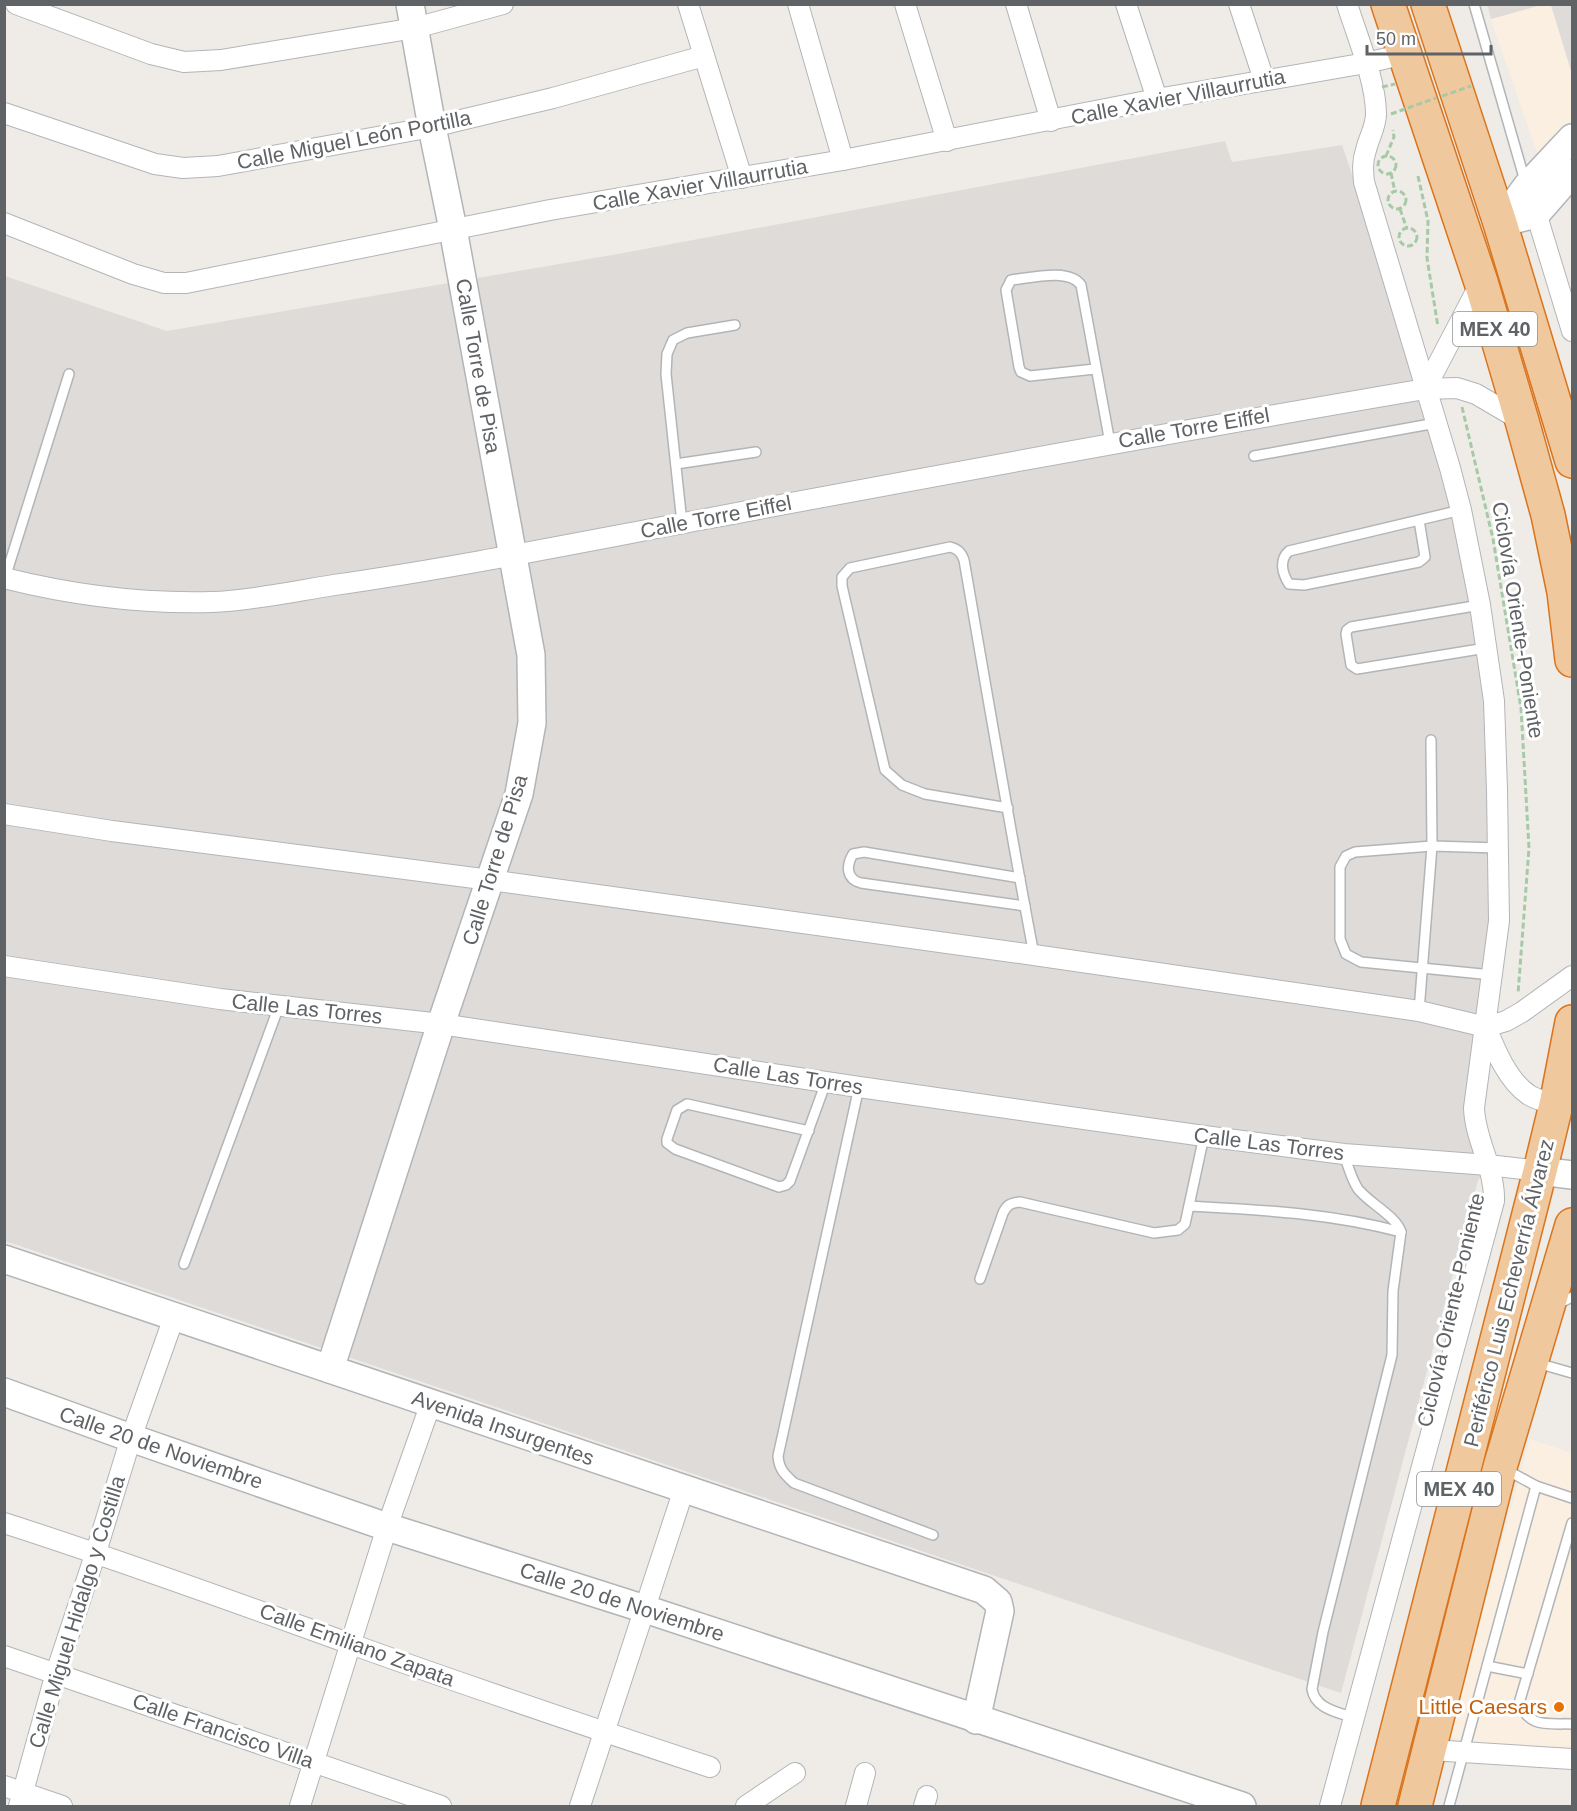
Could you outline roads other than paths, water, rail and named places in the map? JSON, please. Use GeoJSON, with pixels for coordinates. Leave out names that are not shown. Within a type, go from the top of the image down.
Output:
{"type":"FeatureCollection","features":[{"type":"Feature","properties":{"kind":"highway","name":"MEX 40"},"geometry":{"type":"LineString","coordinates":[[1388,4],[1387,65],[1452,195],[1481,282],[1522,421],[1552,537],[1564,592],[1572,660]]}},
{"type":"Feature","properties":{"kind":"highway","name":"MEX 40"},"geometry":{"type":"LineString","coordinates":[[1428,4],[1500,223],[1572,461]]}},
{"type":"Feature","properties":{"kind":"highway"},"geometry":{"type":"LineString","coordinates":[[1452,195],[1500,223],[1481,282]]}},
{"type":"Feature","properties":{"kind":"highway","name":"Periférico Luis Echeverría Álvarez"},"geometry":{"type":"LineString","coordinates":[[1378,1806],[1540,1171],[1564,1107],[1572,1022]]}},
{"type":"Feature","properties":{"kind":"highway"},"geometry":{"type":"LineString","coordinates":[[1540,1171],[1552,1153],[1572,1135]]}},
{"type":"Feature","properties":{"kind":"highway","name":"Periférico Luis Echeverría Álvarez"},"geometry":{"type":"LineString","coordinates":[[1415,1806],[1500,1467],[1532,1361],[1560,1303],[1571,1238]]}},
{"type":"Feature","properties":{"kind":"street"},"geometry":{"type":"LineString","coordinates":[[4,16],[9,4]]}},
{"type":"Feature","properties":{"kind":"street"},"geometry":{"type":"LineString","coordinates":[[16,4],[151,54],[184,62],[221,60],[412,16],[503,4]]}},
{"type":"Feature","properties":{"kind":"street"},"geometry":{"type":"LineString","coordinates":[[688,4],[742,178]]}},
{"type":"Feature","properties":{"kind":"street"},"geometry":{"type":"LineString","coordinates":[[798,4],[843,160]]}},
{"type":"Feature","properties":{"kind":"street"},"geometry":{"type":"LineString","coordinates":[[905,4],[947,141]]}},
{"type":"Feature","properties":{"kind":"street"},"geometry":{"type":"LineString","coordinates":[[1016,4],[1051,121]]}},
{"type":"Feature","properties":{"kind":"street"},"geometry":{"type":"LineString","coordinates":[[1125,4],[1156,99]]}},
{"type":"Feature","properties":{"kind":"street"},"geometry":{"type":"LineString","coordinates":[[1239,4],[1264,80]]}},
{"type":"Feature","properties":{"kind":"street"},"geometry":{"type":"LineString","coordinates":[[1330,1806],[1494,1201],[1493,1179],[1476,1127],[1474,1108],[1499,921],[1494,701],[1480,605],[1461,510],[1364,182],[1362,168],[1365,152],[1375,127],[1376,103],[1387,65],[1347,4]]}},
{"type":"Feature","properties":{"kind":"street","name":"Calle Torre de Pisa"},"geometry":{"type":"LineString","coordinates":[[330,1369],[441,1024],[519,794],[532,723],[531,656],[412,16]]}},
{"type":"Feature","properties":{"kind":"street","name":"Calle Miguel León Portilla"},"geometry":{"type":"LineString","coordinates":[[4,113],[155,164],[183,168],[218,166],[432,127],[553,98],[704,57]]}},
{"type":"Feature","properties":{"kind":"street","name":"Calle Xavier Villaurrutia"},"geometry":{"type":"LineString","coordinates":[[4,223],[133,274],[164,282],[186,283],[453,229],[656,191],[947,141],[1156,99],[1264,80],[1387,65]]}},
{"type":"Feature","properties":{"kind":"street"},"geometry":{"type":"LineString","coordinates":[[1500,223],[1527,186],[1572,138]]}},
{"type":"Feature","properties":{"kind":"street"},"geometry":{"type":"LineString","coordinates":[[1500,223],[1536,214],[1572,173]]}},
{"type":"Feature","properties":{"kind":"street"},"geometry":{"type":"LineString","coordinates":[[1527,186],[1572,331]]}},
{"type":"Feature","properties":{"kind":"street"},"geometry":{"type":"LineString","coordinates":[[1425,389],[1481,282]]}},
{"type":"Feature","properties":{"kind":"street","name":"Calle Torre Eiffel"},"geometry":{"type":"LineString","coordinates":[[5,578],[102,596],[158,602],[217,602],[512,556],[1110,443],[1425,389],[1457,388],[1476,394],[1522,421]]}},
{"type":"Feature","properties":{"kind":"street"},"geometry":{"type":"LineString","coordinates":[[4,814],[112,831],[490,880],[1034,955],[1419,1011],[1486,1027],[1514,1017],[1572,976]]}},
{"type":"Feature","properties":{"kind":"street","name":"Calle Las Torres"},"geometry":{"type":"LineString","coordinates":[[4,966],[220,999],[441,1024],[1204,1136],[1344,1154],[1488,1165],[1572,1175]]}},
{"type":"Feature","properties":{"kind":"street"},"geometry":{"type":"LineString","coordinates":[[1486,1027],[1494,1048],[1521,1088],[1532,1096],[1564,1107]]}},
{"type":"Feature","properties":{"kind":"street","name":"Avenida Insurgentes"},"geometry":{"type":"LineString","coordinates":[[4,1259],[984,1590],[998,1602],[999,1621],[976,1720]]}},
{"type":"Feature","properties":{"kind":"street","name":"Calle Miguel Hidalgo y Costilla"},"geometry":{"type":"LineString","coordinates":[[15,1795],[96,1552],[131,1438],[174,1317]]}},
{"type":"Feature","properties":{"kind":"street","name":"Calle 20 de Noviembre"},"geometry":{"type":"LineString","coordinates":[[4,1392],[387,1527],[645,1609],[1242,1806]]}},
{"type":"Feature","properties":{"kind":"street"},"geometry":{"type":"LineString","coordinates":[[300,1806],[387,1527],[431,1403]]}},
{"type":"Feature","properties":{"kind":"street"},"geometry":{"type":"LineString","coordinates":[[580,1806],[684,1489]]}},
{"type":"Feature","properties":{"kind":"street","name":"Calle Emiliano Zapata"},"geometry":{"type":"LineString","coordinates":[[4,1522],[96,1552],[604,1732],[710,1767]]}},
{"type":"Feature","properties":{"kind":"street","name":"Calle Francisco Villa"},"geometry":{"type":"LineString","coordinates":[[4,1656],[441,1806]]}},
{"type":"Feature","properties":{"kind":"street"},"geometry":{"type":"LineString","coordinates":[[1430,1750],[1572,1759]]}},
{"type":"Feature","properties":{"kind":"street"},"geometry":{"type":"LineString","coordinates":[[748,1806],[795,1773]]}},
{"type":"Feature","properties":{"kind":"street"},"geometry":{"type":"LineString","coordinates":[[856,1806],[864,1773]]}},
{"type":"Feature","properties":{"kind":"street"},"geometry":{"type":"LineString","coordinates":[[15,1795],[62,1806]]}},
{"type":"Feature","properties":{"kind":"lane"},"geometry":{"type":"LineString","coordinates":[[1474,4],[1527,186]]}},
{"type":"Feature","properties":{"kind":"lane"},"geometry":{"type":"LineString","coordinates":[[1095,369],[1030,376],[1022,372],[1019,367],[1006,290],[1011,280],[1064,275],[1073,277],[1081,285],[1110,443]]}},
{"type":"Feature","properties":{"kind":"lane"},"geometry":{"type":"LineString","coordinates":[[682,523],[666,374],[667,354],[673,340],[687,333],[735,325]]}},
{"type":"Feature","properties":{"kind":"lane"},"geometry":{"type":"LineString","coordinates":[[5,578],[69,374]]}},
{"type":"Feature","properties":{"kind":"lane"},"geometry":{"type":"LineString","coordinates":[[1254,456],[1436,423]]}},
{"type":"Feature","properties":{"kind":"lane"},"geometry":{"type":"LineString","coordinates":[[676,464],[756,452]]}},
{"type":"Feature","properties":{"kind":"lane"},"geometry":{"type":"LineString","coordinates":[[1419,520],[1425,557],[1419,562],[1304,585],[1289,584],[1284,577],[1282,563],[1284,555],[1289,551],[1419,520],[1461,510]]}},
{"type":"Feature","properties":{"kind":"lane"},"geometry":{"type":"LineString","coordinates":[[1008,808],[925,794],[902,785],[885,770],[842,586],[842,577],[850,568],[950,547],[961,553],[964,560],[1008,808],[1020,878],[1034,955]]}},
{"type":"Feature","properties":{"kind":"lane"},"geometry":{"type":"LineString","coordinates":[[1480,605],[1351,627],[1346,634],[1351,665],[1357,669],[1486,648]]}},
{"type":"Feature","properties":{"kind":"lane"},"geometry":{"type":"LineString","coordinates":[[1419,1011],[1432,846],[1431,740]]}},
{"type":"Feature","properties":{"kind":"lane"},"geometry":{"type":"LineString","coordinates":[[1492,975],[1360,962],[1346,954],[1340,939],[1340,867],[1346,856],[1355,852],[1432,846],[1498,848]]}},
{"type":"Feature","properties":{"kind":"lane"},"geometry":{"type":"LineString","coordinates":[[1020,878],[864,852],[853,854],[849,861],[849,875],[852,880],[861,883],[1025,906]]}},
{"type":"Feature","properties":{"kind":"lane"},"geometry":{"type":"LineString","coordinates":[[184,1264],[279,1006]]}},
{"type":"Feature","properties":{"kind":"lane"},"geometry":{"type":"LineString","coordinates":[[809,1131],[687,1104],[678,1110],[667,1143],[675,1149],[779,1187],[786,1185],[790,1181],[809,1131],[826,1082]]}},
{"type":"Feature","properties":{"kind":"lane"},"geometry":{"type":"LineString","coordinates":[[859,1087],[780,1444],[779,1467],[784,1475],[794,1483],[933,1535]]}},
{"type":"Feature","properties":{"kind":"lane"},"geometry":{"type":"LineString","coordinates":[[980,1279],[1003,1213],[1006,1206],[1012,1203],[1020,1202],[1154,1233],[1178,1230],[1185,1224],[1204,1136]]}},
{"type":"Feature","properties":{"kind":"lane"},"geometry":{"type":"LineString","coordinates":[[1344,1154],[1351,1177],[1359,1190],[1397,1224],[1401,1232],[1393,1291],[1392,1354],[1323,1632],[1312,1689],[1313,1697],[1320,1705],[1354,1718]]}},
{"type":"Feature","properties":{"kind":"lane"},"geometry":{"type":"LineString","coordinates":[[1189,1206],[1283,1211],[1332,1217],[1401,1232]]}},
{"type":"Feature","properties":{"kind":"lane"},"geometry":{"type":"LineString","coordinates":[[1532,1361],[1572,1373]]}},
{"type":"Feature","properties":{"kind":"lane"},"geometry":{"type":"LineString","coordinates":[[1500,1467],[1536,1486],[1572,1498]]}},
{"type":"Feature","properties":{"kind":"lane"},"geometry":{"type":"LineString","coordinates":[[1449,1806],[1536,1486]]}},
{"type":"Feature","properties":{"kind":"lane"},"geometry":{"type":"LineString","coordinates":[[1572,1523],[1520,1700],[1522,1711],[1528,1718],[1538,1722],[1572,1724]]}},
{"type":"Feature","properties":{"kind":"lane"},"geometry":{"type":"LineString","coordinates":[[1487,1666],[1528,1674]]}},
{"type":"Feature","properties":{"kind":"place","name":"Little Caesars"},"geometry":{"type":"Point","coordinates":[1559,1707]}}]}
